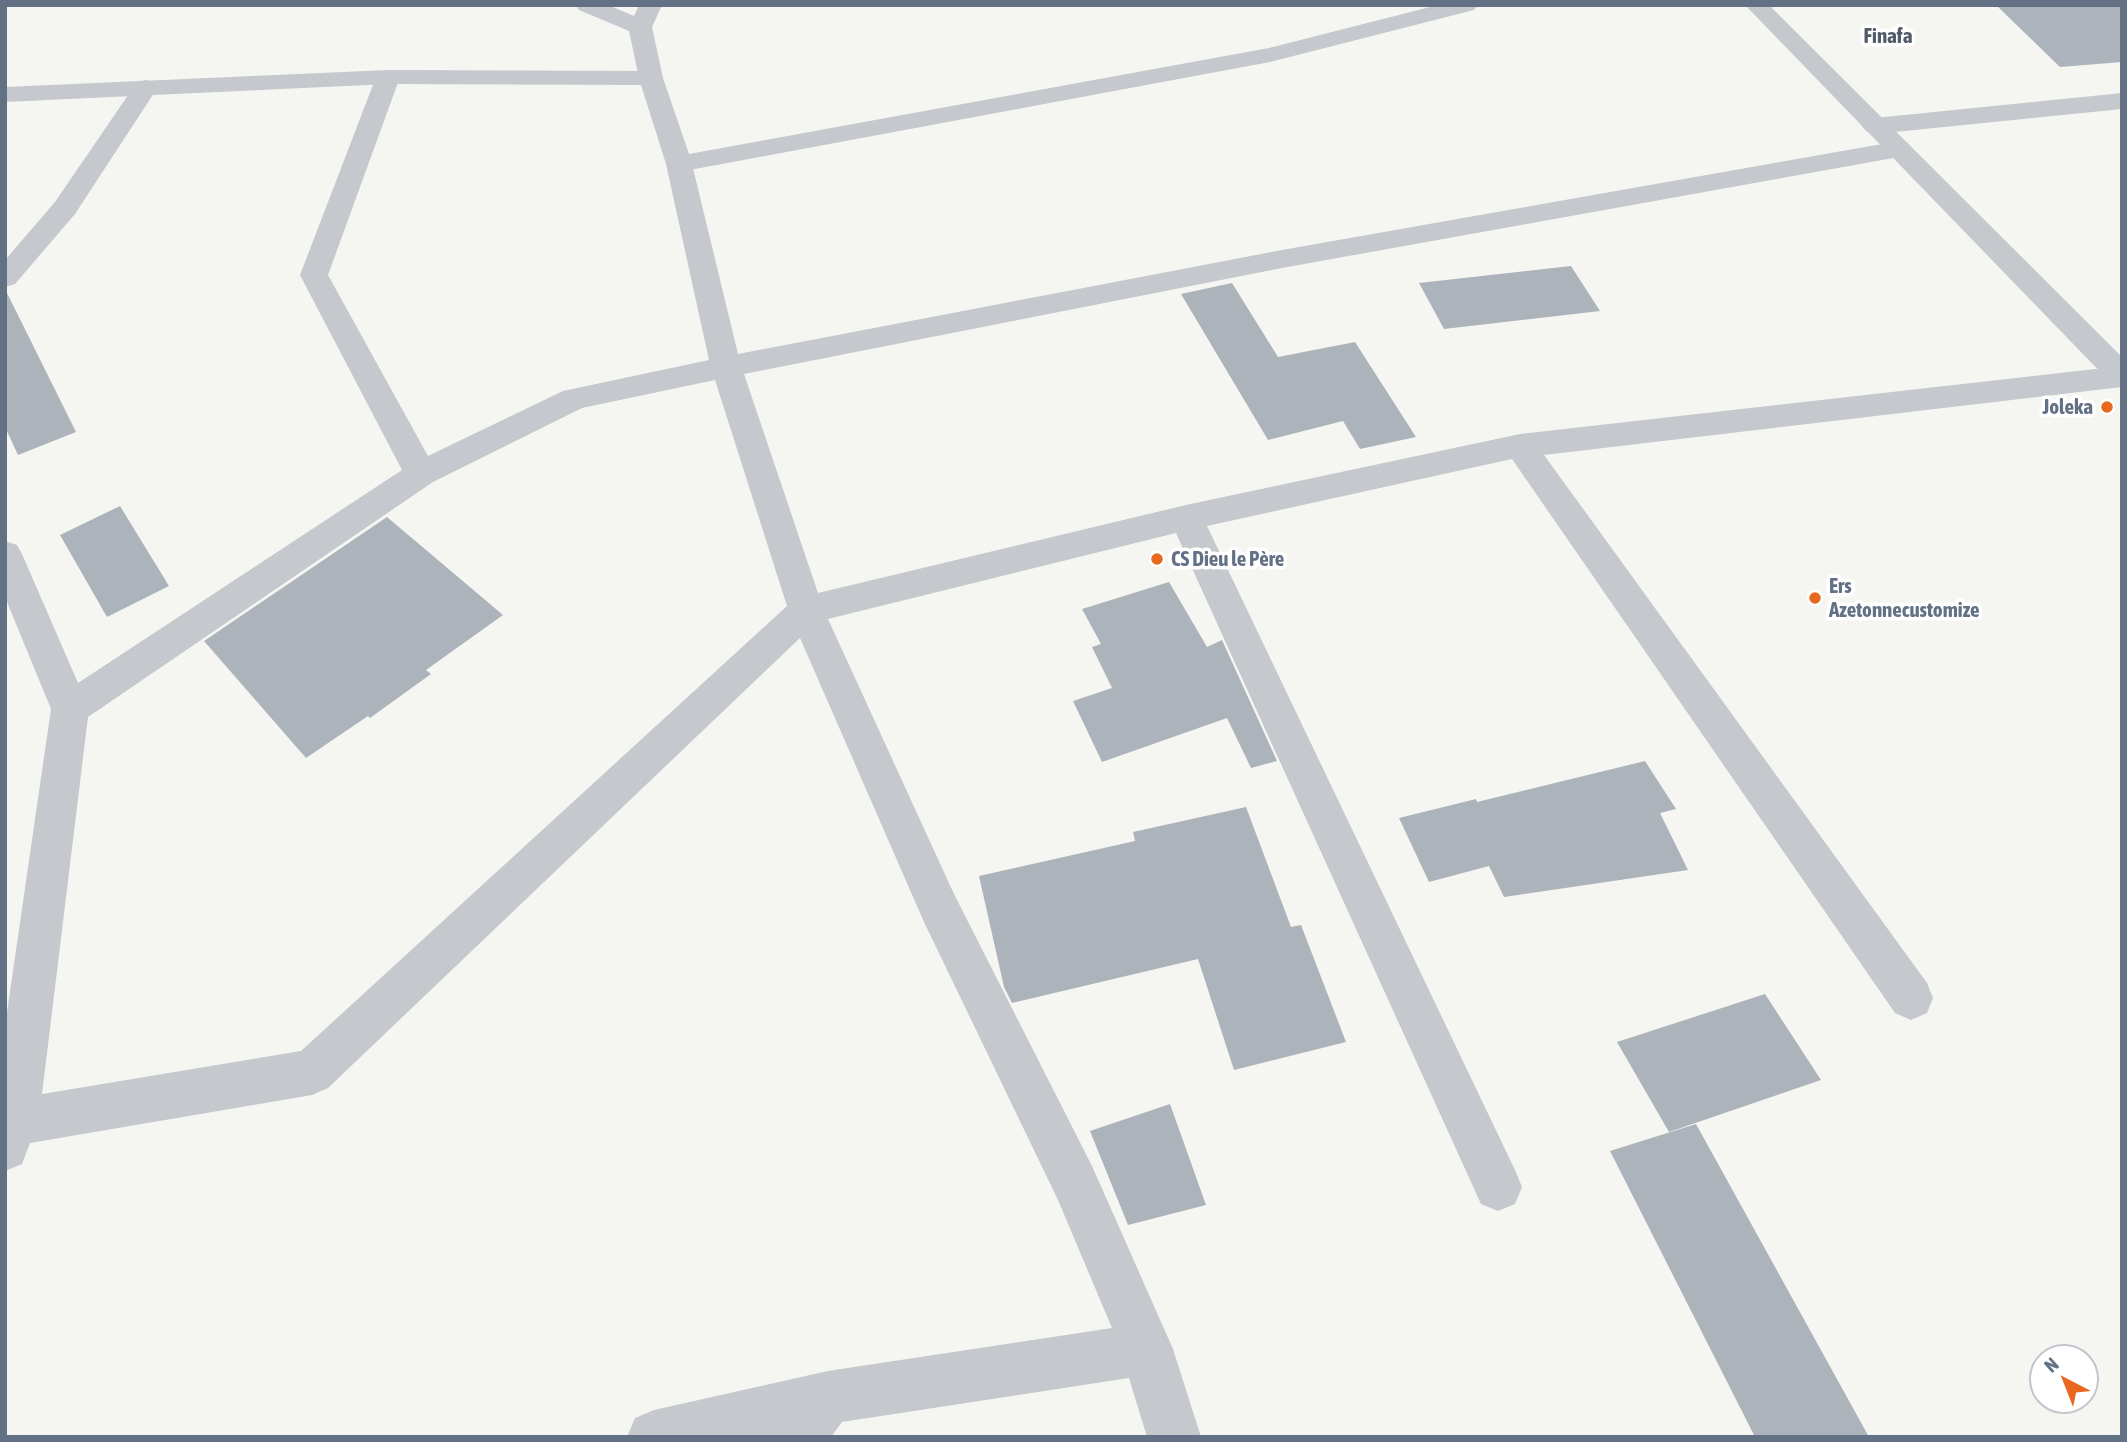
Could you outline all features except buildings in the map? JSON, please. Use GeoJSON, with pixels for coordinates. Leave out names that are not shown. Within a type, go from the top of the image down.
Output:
{"type":"FeatureCollection","features":[{"type":"Feature","properties":{"kind":"street"},"geometry":{"type":"LineString","coordinates":[[587,5],[640,27]]}},
{"type":"Feature","properties":{"kind":"street"},"geometry":{"type":"LineString","coordinates":[[651,5],[640,27],[652,78],[679,164],[726,367],[806,610],[939,908],[1075,1183],[1147,1349],[1174,1437]]}},
{"type":"Feature","properties":{"kind":"street"},"geometry":{"type":"LineString","coordinates":[[679,164],[1270,55],[1466,5]]}},
{"type":"Feature","properties":{"kind":"street"},"geometry":{"type":"LineString","coordinates":[[1756,5],[2119,369]]}},
{"type":"Feature","properties":{"kind":"street"},"geometry":{"type":"LineString","coordinates":[[5,95],[388,77],[652,78]]}},
{"type":"Feature","properties":{"kind":"street"},"geometry":{"type":"LineString","coordinates":[[388,77],[314,275],[421,474]]}},
{"type":"Feature","properties":{"kind":"street"},"geometry":{"type":"LineString","coordinates":[[5,278],[65,208],[146,87]]}},
{"type":"Feature","properties":{"kind":"street"},"geometry":{"type":"LineString","coordinates":[[1875,126],[2122,101]]}},
{"type":"Feature","properties":{"kind":"street"},"geometry":{"type":"LineString","coordinates":[[70,709],[421,474],[574,399],[1282,259],[1899,149]]}},
{"type":"Feature","properties":{"kind":"street"},"geometry":{"type":"LineString","coordinates":[[5,554],[70,709],[10,1134],[312,1072],[806,610],[1186,518],[1520,446],[2119,369]]}},
{"type":"Feature","properties":{"kind":"street"},"geometry":{"type":"LineString","coordinates":[[1520,446],[1911,998]]}},
{"type":"Feature","properties":{"kind":"street"},"geometry":{"type":"LineString","coordinates":[[1186,518],[1498,1187]]}},
{"type":"Feature","properties":{"kind":"street"},"geometry":{"type":"LineString","coordinates":[[654,1437],[812,1417],[1147,1349]]}},
{"type":"Feature","properties":{"kind":"place","name":"Joleka"},"geometry":{"type":"Point","coordinates":[2107,407]}},
{"type":"Feature","properties":{"kind":"place","name":"CS Dieu le Père"},"geometry":{"type":"Point","coordinates":[1157,559]}},
{"type":"Feature","properties":{"kind":"place","name":"Ers Azetonnecustomize"},"geometry":{"type":"Point","coordinates":[1815,598]}},
{"type":"Feature","properties":{"kind":"district","name":"Finafa"},"geometry":{"type":"Point","coordinates":[1888,36]}}]}
